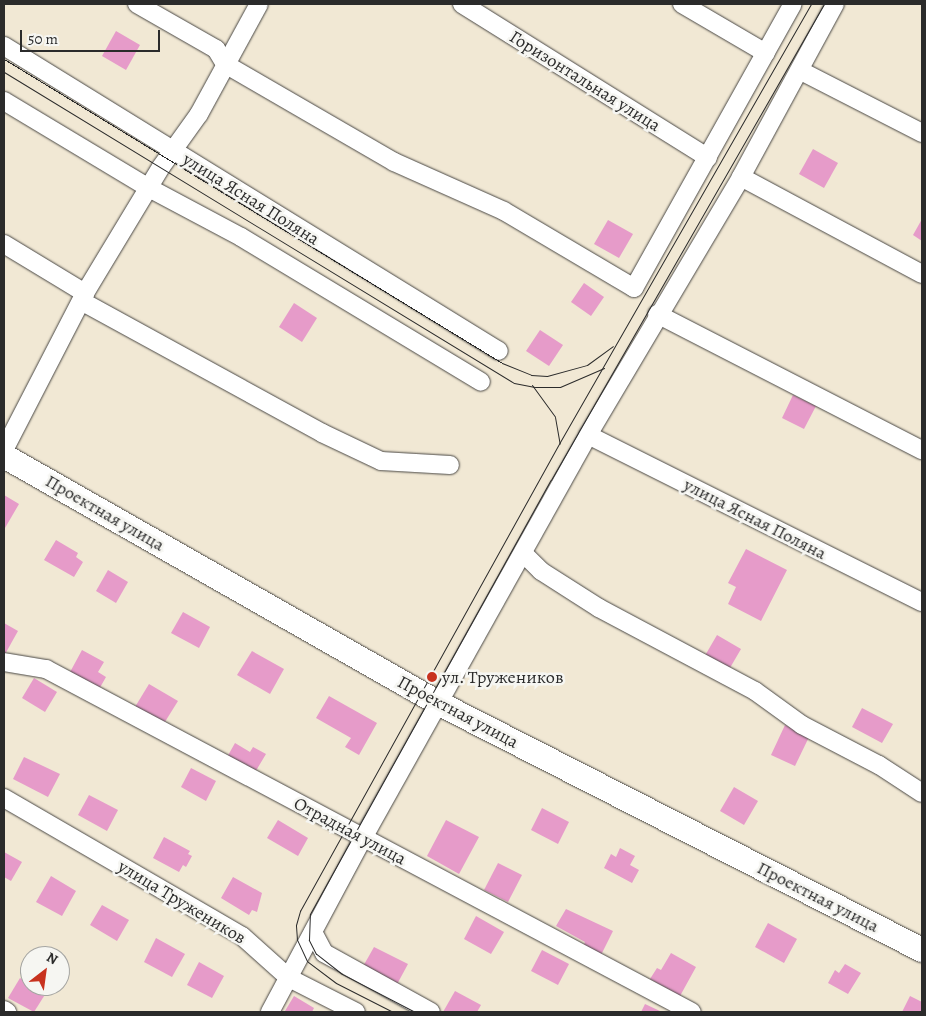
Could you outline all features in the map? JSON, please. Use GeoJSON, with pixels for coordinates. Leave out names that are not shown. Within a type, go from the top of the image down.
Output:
{"type":"FeatureCollection","features":[{"type":"Feature","properties":{"kind":"main road","name":"Проектная улица"},"geometry":{"type":"LineString","coordinates":[[4,456],[440,704],[922,950]]}},
{"type":"Feature","properties":{"kind":"street"},"geometry":{"type":"LineString","coordinates":[[137,4],[216,49],[225,64],[394,162],[504,212],[634,288],[793,4]]}},
{"type":"Feature","properties":{"kind":"street"},"geometry":{"type":"LineString","coordinates":[[4,450],[84,298],[167,157],[174,152],[199,114],[259,4]]}},
{"type":"Feature","properties":{"kind":"street","name":"Горизонтальная улица"},"geometry":{"type":"LineString","coordinates":[[462,4],[708,158]]}},
{"type":"Feature","properties":{"kind":"street"},"geometry":{"type":"LineString","coordinates":[[682,4],[766,53]]}},
{"type":"Feature","properties":{"kind":"street"},"geometry":{"type":"LineString","coordinates":[[270,1012],[363,838],[524,554],[588,435],[657,314],[741,177],[801,71],[834,4]]}},
{"type":"Feature","properties":{"kind":"street","name":"улица Ясная Поляна"},"geometry":{"type":"LineString","coordinates":[[4,46],[499,352]]}},
{"type":"Feature","properties":{"kind":"street"},"geometry":{"type":"LineString","coordinates":[[801,71],[922,133]]}},
{"type":"Feature","properties":{"kind":"street","name":"улица Ясная Поляна"},"geometry":{"type":"LineString","coordinates":[[4,101],[148,188],[241,237],[481,382]]}},
{"type":"Feature","properties":{"kind":"street"},"geometry":{"type":"LineString","coordinates":[[741,177],[922,274]]}},
{"type":"Feature","properties":{"kind":"street"},"geometry":{"type":"LineString","coordinates":[[4,244],[84,298],[322,433],[380,461],[450,465]]}},
{"type":"Feature","properties":{"kind":"street"},"geometry":{"type":"LineString","coordinates":[[657,314],[922,450]]}},
{"type":"Feature","properties":{"kind":"street","name":"улица Ясная Поляна"},"geometry":{"type":"LineString","coordinates":[[588,435],[922,602]]}},
{"type":"Feature","properties":{"kind":"street"},"geometry":{"type":"LineString","coordinates":[[524,554],[541,572],[599,608],[755,691],[802,724],[879,765],[922,793]]}},
{"type":"Feature","properties":{"kind":"street","name":"Отрадная улица"},"geometry":{"type":"LineString","coordinates":[[4,662],[46,669],[692,1012]]}},
{"type":"Feature","properties":{"kind":"street","name":"улица Тружеников"},"geometry":{"type":"LineString","coordinates":[[4,798],[242,936],[289,978],[356,1012]]}},
{"type":"Feature","properties":{"kind":"street"},"geometry":{"type":"LineString","coordinates":[[313,932],[324,953],[430,1012]]}},
{"type":"Feature","properties":{"kind":"building"},"geometry":{"type":"Polygon","coordinates":[[[116,31],[140,45],[126,70],[102,56],[116,31]]]}},
{"type":"Feature","properties":{"kind":"building"},"geometry":{"type":"Polygon","coordinates":[[[813,149],[838,163],[824,188],[799,174],[813,149]]]}},
{"type":"Feature","properties":{"kind":"building"},"geometry":{"type":"Polygon","coordinates":[[[922,219],[922,241],[913,235],[922,219]]]}},
{"type":"Feature","properties":{"kind":"building"},"geometry":{"type":"Polygon","coordinates":[[[608,220],[633,234],[619,258],[594,244],[608,220]]]}},
{"type":"Feature","properties":{"kind":"building"},"geometry":{"type":"Polygon","coordinates":[[[584,283],[604,297],[591,316],[571,302],[584,283]]]}},
{"type":"Feature","properties":{"kind":"building"},"geometry":{"type":"Polygon","coordinates":[[[294,303],[317,318],[302,342],[279,327],[294,303]]]}},
{"type":"Feature","properties":{"kind":"building"},"geometry":{"type":"Polygon","coordinates":[[[540,330],[563,345],[549,366],[526,351],[540,330]]]}},
{"type":"Feature","properties":{"kind":"building"},"geometry":{"type":"Polygon","coordinates":[[[793,395],[816,406],[804,429],[782,418],[793,395]]]}},
{"type":"Feature","properties":{"kind":"building"},"geometry":{"type":"Polygon","coordinates":[[[4,495],[19,504],[5,528],[4,527],[4,495]]]}},
{"type":"Feature","properties":{"kind":"building"},"geometry":{"type":"Polygon","coordinates":[[[56,540],[78,553],[76,557],[83,562],[74,577],[44,560],[56,540]]]}},
{"type":"Feature","properties":{"kind":"building"},"geometry":{"type":"Polygon","coordinates":[[[746,549],[787,570],[761,621],[728,604],[736,587],[728,583],[746,549]]]}},
{"type":"Feature","properties":{"kind":"building"},"geometry":{"type":"Polygon","coordinates":[[[108,570],[128,582],[116,603],[96,591],[108,570]]]}},
{"type":"Feature","properties":{"kind":"building"},"geometry":{"type":"Polygon","coordinates":[[[183,612],[210,627],[199,648],[171,633],[183,612]]]}},
{"type":"Feature","properties":{"kind":"building"},"geometry":{"type":"Polygon","coordinates":[[[4,623],[18,631],[4,656],[4,623]]]}},
{"type":"Feature","properties":{"kind":"building"},"geometry":{"type":"Polygon","coordinates":[[[717,635],[741,649],[727,673],[703,659],[717,635]]]}},
{"type":"Feature","properties":{"kind":"building"},"geometry":{"type":"Polygon","coordinates":[[[82,650],[104,662],[98,672],[106,677],[98,691],[69,674],[82,650]]]}},
{"type":"Feature","properties":{"kind":"building"},"geometry":{"type":"Polygon","coordinates":[[[252,651],[284,669],[270,694],[237,675],[252,651]]]}},
{"type":"Feature","properties":{"kind":"building"},"geometry":{"type":"Polygon","coordinates":[[[34,678],[57,692],[45,712],[22,698],[34,678]]]}},
{"type":"Feature","properties":{"kind":"building"},"geometry":{"type":"Polygon","coordinates":[[[149,684],[178,701],[163,725],[135,707],[149,684]]]}},
{"type":"Feature","properties":{"kind":"building"},"geometry":{"type":"Polygon","coordinates":[[[329,696],[377,723],[359,755],[345,747],[351,738],[316,718],[329,696]]]}},
{"type":"Feature","properties":{"kind":"building"},"geometry":{"type":"Polygon","coordinates":[[[862,708],[893,724],[882,743],[852,727],[862,708]]]}},
{"type":"Feature","properties":{"kind":"building"},"geometry":{"type":"Polygon","coordinates":[[[785,725],[809,737],[795,766],[771,755],[785,725]]]}},
{"type":"Feature","properties":{"kind":"building"},"geometry":{"type":"Polygon","coordinates":[[[235,743],[250,752],[253,747],[266,754],[254,774],[226,759],[235,743]]]}},
{"type":"Feature","properties":{"kind":"building"},"geometry":{"type":"Polygon","coordinates":[[[24,757],[60,774],[48,797],[13,779],[24,757]]]}},
{"type":"Feature","properties":{"kind":"building"},"geometry":{"type":"Polygon","coordinates":[[[191,768],[216,781],[206,801],[181,787],[191,768]]]}},
{"type":"Feature","properties":{"kind":"building"},"geometry":{"type":"Polygon","coordinates":[[[734,787],[758,801],[744,825],[720,811],[734,787]]]}},
{"type":"Feature","properties":{"kind":"building"},"geometry":{"type":"Polygon","coordinates":[[[89,795],[118,810],[107,831],[78,815],[89,795]]]}},
{"type":"Feature","properties":{"kind":"building"},"geometry":{"type":"Polygon","coordinates":[[[542,808],[569,822],[558,844],[531,830],[542,808]]]}},
{"type":"Feature","properties":{"kind":"building"},"geometry":{"type":"Polygon","coordinates":[[[278,820],[308,838],[298,856],[267,838],[278,820]]]}},
{"type":"Feature","properties":{"kind":"building"},"geometry":{"type":"Polygon","coordinates":[[[446,820],[479,837],[459,874],[427,856],[446,820]]]}},
{"type":"Feature","properties":{"kind":"building"},"geometry":{"type":"Polygon","coordinates":[[[164,837],[190,851],[188,854],[192,856],[186,867],[183,865],[179,872],[153,858],[164,837]]]}},
{"type":"Feature","properties":{"kind":"building"},"geometry":{"type":"Polygon","coordinates":[[[620,848],[635,856],[630,865],[639,870],[632,883],[604,868],[611,854],[616,857],[620,848]]]}},
{"type":"Feature","properties":{"kind":"building"},"geometry":{"type":"Polygon","coordinates":[[[4,852],[22,862],[11,881],[4,877],[4,852]]]}},
{"type":"Feature","properties":{"kind":"building"},"geometry":{"type":"Polygon","coordinates":[[[498,863],[522,875],[508,902],[484,890],[498,863]]]}},
{"type":"Feature","properties":{"kind":"building"},"geometry":{"type":"Polygon","coordinates":[[[51,876],[76,891],[62,916],[36,902],[51,876]]]}},
{"type":"Feature","properties":{"kind":"building"},"geometry":{"type":"Polygon","coordinates":[[[233,877],[262,893],[257,912],[252,910],[249,915],[221,898],[233,877]]]}},
{"type":"Feature","properties":{"kind":"building"},"geometry":{"type":"Polygon","coordinates":[[[102,905],[129,920],[117,941],[90,925],[102,905]]]}},
{"type":"Feature","properties":{"kind":"building"},"geometry":{"type":"Polygon","coordinates":[[[566,909],[613,931],[600,957],[583,947],[585,942],[556,926],[566,909]]]}},
{"type":"Feature","properties":{"kind":"building"},"geometry":{"type":"Polygon","coordinates":[[[476,916],[504,932],[491,954],[464,939],[476,916]]]}},
{"type":"Feature","properties":{"kind":"building"},"geometry":{"type":"Polygon","coordinates":[[[768,923],[797,939],[784,963],[755,947],[768,923]]]}},
{"type":"Feature","properties":{"kind":"building"},"geometry":{"type":"Polygon","coordinates":[[[156,938],[185,954],[172,977],[144,962],[156,938]]]}},
{"type":"Feature","properties":{"kind":"building"},"geometry":{"type":"Polygon","coordinates":[[[374,947],[408,964],[395,988],[361,970],[374,947]]]}},
{"type":"Feature","properties":{"kind":"building"},"geometry":{"type":"Polygon","coordinates":[[[542,950],[569,964],[558,985],[531,971],[542,950]]]}},
{"type":"Feature","properties":{"kind":"building"},"geometry":{"type":"Polygon","coordinates":[[[671,953],[696,967],[680,996],[650,979],[657,968],[661,970],[671,953]]]}},
{"type":"Feature","properties":{"kind":"building"},"geometry":{"type":"Polygon","coordinates":[[[199,962],[224,976],[212,998],[187,985],[199,962]]]}},
{"type":"Feature","properties":{"kind":"building"},"geometry":{"type":"Polygon","coordinates":[[[845,964],[861,973],[848,994],[828,983],[835,970],[839,973],[845,964]]]}},
{"type":"Feature","properties":{"kind":"building"},"geometry":{"type":"Polygon","coordinates":[[[20,978],[20,996],[44,996],[34,1012],[8,998],[20,978]]]}},
{"type":"Feature","properties":{"kind":"building"},"geometry":{"type":"Polygon","coordinates":[[[455,991],[481,1005],[477,1012],[443,1012],[455,991]]]}},
{"type":"Feature","properties":{"kind":"building"},"geometry":{"type":"Polygon","coordinates":[[[294,996],[314,1008],[312,1012],[285,1011],[294,996]]]}},
{"type":"Feature","properties":{"kind":"building"},"geometry":{"type":"Polygon","coordinates":[[[910,996],[922,1002],[922,1012],[902,1012],[910,996]]]}},
{"type":"Feature","properties":{"kind":"building"},"geometry":{"type":"Polygon","coordinates":[[[645,1004],[662,1012],[641,1012],[645,1004]]]}},
{"type":"Feature","properties":{"kind":"tram line"},"geometry":{"type":"LineString","coordinates":[[393,1012],[336,983],[307,961],[297,940],[296,925],[300,911],[560,442],[811,4]]}},
{"type":"Feature","properties":{"kind":"tram line"},"geometry":{"type":"LineString","coordinates":[[415,1012],[342,974],[316,954],[309,940],[310,914],[551,480],[824,4]]}},
{"type":"Feature","properties":{"kind":"tram line"},"geometry":{"type":"LineString","coordinates":[[4,59],[502,363],[531,375],[547,376],[587,365],[613,346]]}},
{"type":"Feature","properties":{"kind":"tram line"},"geometry":{"type":"LineString","coordinates":[[4,72],[514,383],[535,387],[560,387],[604,368]]}},
{"type":"Feature","properties":{"kind":"tram line"},"geometry":{"type":"LineString","coordinates":[[532,385],[555,417],[560,444]]}},
{"type":"Feature","properties":{"kind":"place","name":"ул. Тружеников"},"geometry":{"type":"Point","coordinates":[432,677]}}]}
